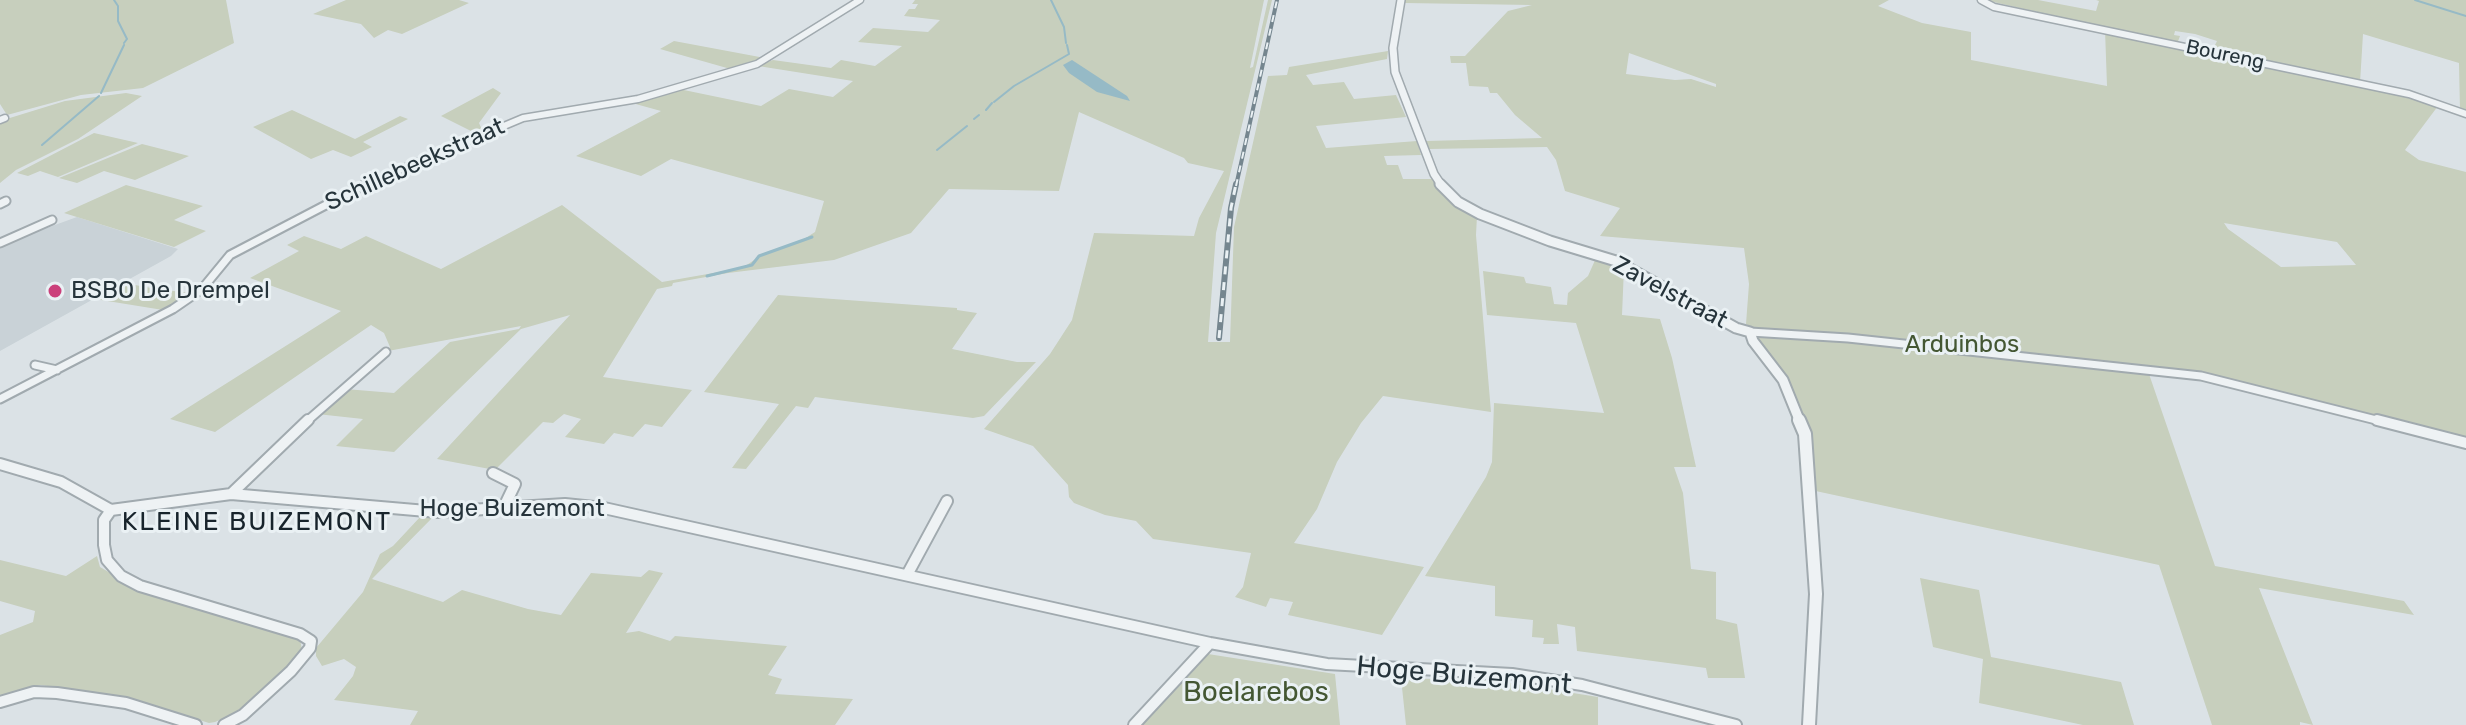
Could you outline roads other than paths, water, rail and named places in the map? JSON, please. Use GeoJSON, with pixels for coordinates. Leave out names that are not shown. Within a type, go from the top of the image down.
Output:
{"type":"FeatureCollection","features":[{"type":"Feature","properties":{"kind":"street","name":"Schillebeekstraat"},"geometry":{"type":"LineString","coordinates":[[0,399],[181,305],[202,289],[230,255],[360,186],[533,115],[638,99],[757,64],[860,0]]}},
{"type":"Feature","properties":{"kind":"street","name":"Zavelstraat"},"geometry":{"type":"LineString","coordinates":[[1401,0],[1393,48],[1395,72],[1434,174],[1444,189],[1458,202],[1480,214],[1550,241],[1616,261],[1736,328],[1750,332],[1783,380],[1805,434],[1806,487],[1816,594],[1809,725]]}},
{"type":"Feature","properties":{"kind":"street","name":"Boureng"},"geometry":{"type":"LineString","coordinates":[[1981,1],[2409,94],[2466,114]]}},
{"type":"Feature","properties":{"kind":"street"},"geometry":{"type":"LineString","coordinates":[[0,243],[52,220]]}},
{"type":"Feature","properties":{"kind":"street"},"geometry":{"type":"LineString","coordinates":[[1750,332],[1848,338],[2207,377],[2466,443]]}},
{"type":"Feature","properties":{"kind":"street"},"geometry":{"type":"LineString","coordinates":[[231,494],[298,429],[386,352]]}},
{"type":"Feature","properties":{"kind":"street"},"geometry":{"type":"LineString","coordinates":[[35,365],[57,370]]}},
{"type":"Feature","properties":{"kind":"street"},"geometry":{"type":"LineString","coordinates":[[0,464],[61,482],[111,510],[104,520],[107,560],[121,576],[140,586],[300,634],[311,641],[310,648],[291,671],[243,715],[224,725]]}},
{"type":"Feature","properties":{"kind":"street"},"geometry":{"type":"LineString","coordinates":[[493,473],[515,484],[504,507]]}},
{"type":"Feature","properties":{"kind":"street","name":"Hoge Buizemont"},"geometry":{"type":"LineString","coordinates":[[111,510],[231,494],[438,512],[565,504],[604,508],[1210,643],[1327,664],[1512,674],[1582,685],[1736,725]]}},
{"type":"Feature","properties":{"kind":"street"},"geometry":{"type":"LineString","coordinates":[[907,575],[947,501]]}},
{"type":"Feature","properties":{"kind":"street"},"geometry":{"type":"LineString","coordinates":[[1134,725],[1210,643]]}},
{"type":"Feature","properties":{"kind":"street"},"geometry":{"type":"LineString","coordinates":[[0,702],[34,692],[82,696],[126,703],[196,725]]}},
{"type":"Feature","properties":{"kind":"water"},"geometry":{"type":"Polygon","coordinates":[[[1072,60],[1130,101],[1097,92],[1069,73],[1063,65],[1072,60]]]}},
{"type":"Feature","properties":{"kind":"waterway"},"geometry":{"type":"LineString","coordinates":[[114,0],[118,6],[118,21],[127,39],[124,43]]}},
{"type":"Feature","properties":{"kind":"waterway"},"geometry":{"type":"LineString","coordinates":[[1051,0],[1064,27],[1066,43]]}},
{"type":"Feature","properties":{"kind":"waterway"},"geometry":{"type":"LineString","coordinates":[[2415,0],[2466,16]]}},
{"type":"Feature","properties":{"kind":"waterway"},"geometry":{"type":"LineString","coordinates":[[101,93],[124,45]]}},
{"type":"Feature","properties":{"kind":"waterway"},"geometry":{"type":"LineString","coordinates":[[994,102],[1014,86],[1069,54],[1067,45]]}},
{"type":"Feature","properties":{"kind":"waterway"},"geometry":{"type":"LineString","coordinates":[[42,145],[99,96]]}},
{"type":"Feature","properties":{"kind":"waterway"},"geometry":{"type":"LineString","coordinates":[[986,110],[992,103]]}},
{"type":"Feature","properties":{"kind":"waterway"},"geometry":{"type":"LineString","coordinates":[[974,119],[979,115]]}},
{"type":"Feature","properties":{"kind":"waterway"},"geometry":{"type":"LineString","coordinates":[[937,150],[967,126]]}},
{"type":"Feature","properties":{"kind":"waterway"},"geometry":{"type":"LineString","coordinates":[[707,276],[752,265],[759,256],[812,237]]}},
{"type":"Feature","properties":{"kind":"railway"},"geometry":{"type":"LineString","coordinates":[[1236,186],[1277,0]]}},
{"type":"Feature","properties":{"kind":"railway"},"geometry":{"type":"LineString","coordinates":[[1219,338],[1236,184]]}},
{"type":"Feature","properties":{"kind":"place","name":"BSBO De Drempel"},"geometry":{"type":"Point","coordinates":[55,291]}},
{"type":"Feature","properties":{"kind":"district","name":"KLEINE BUIZEMONT"},"geometry":{"type":"Point","coordinates":[257,522]}},
{"type":"Feature","properties":{"kind":"park label","name":"Arduinbos"},"geometry":{"type":"Point","coordinates":[1962,345]}},
{"type":"Feature","properties":{"kind":"park label","name":"Boelarebos"},"geometry":{"type":"Point","coordinates":[1256,693]}}]}
